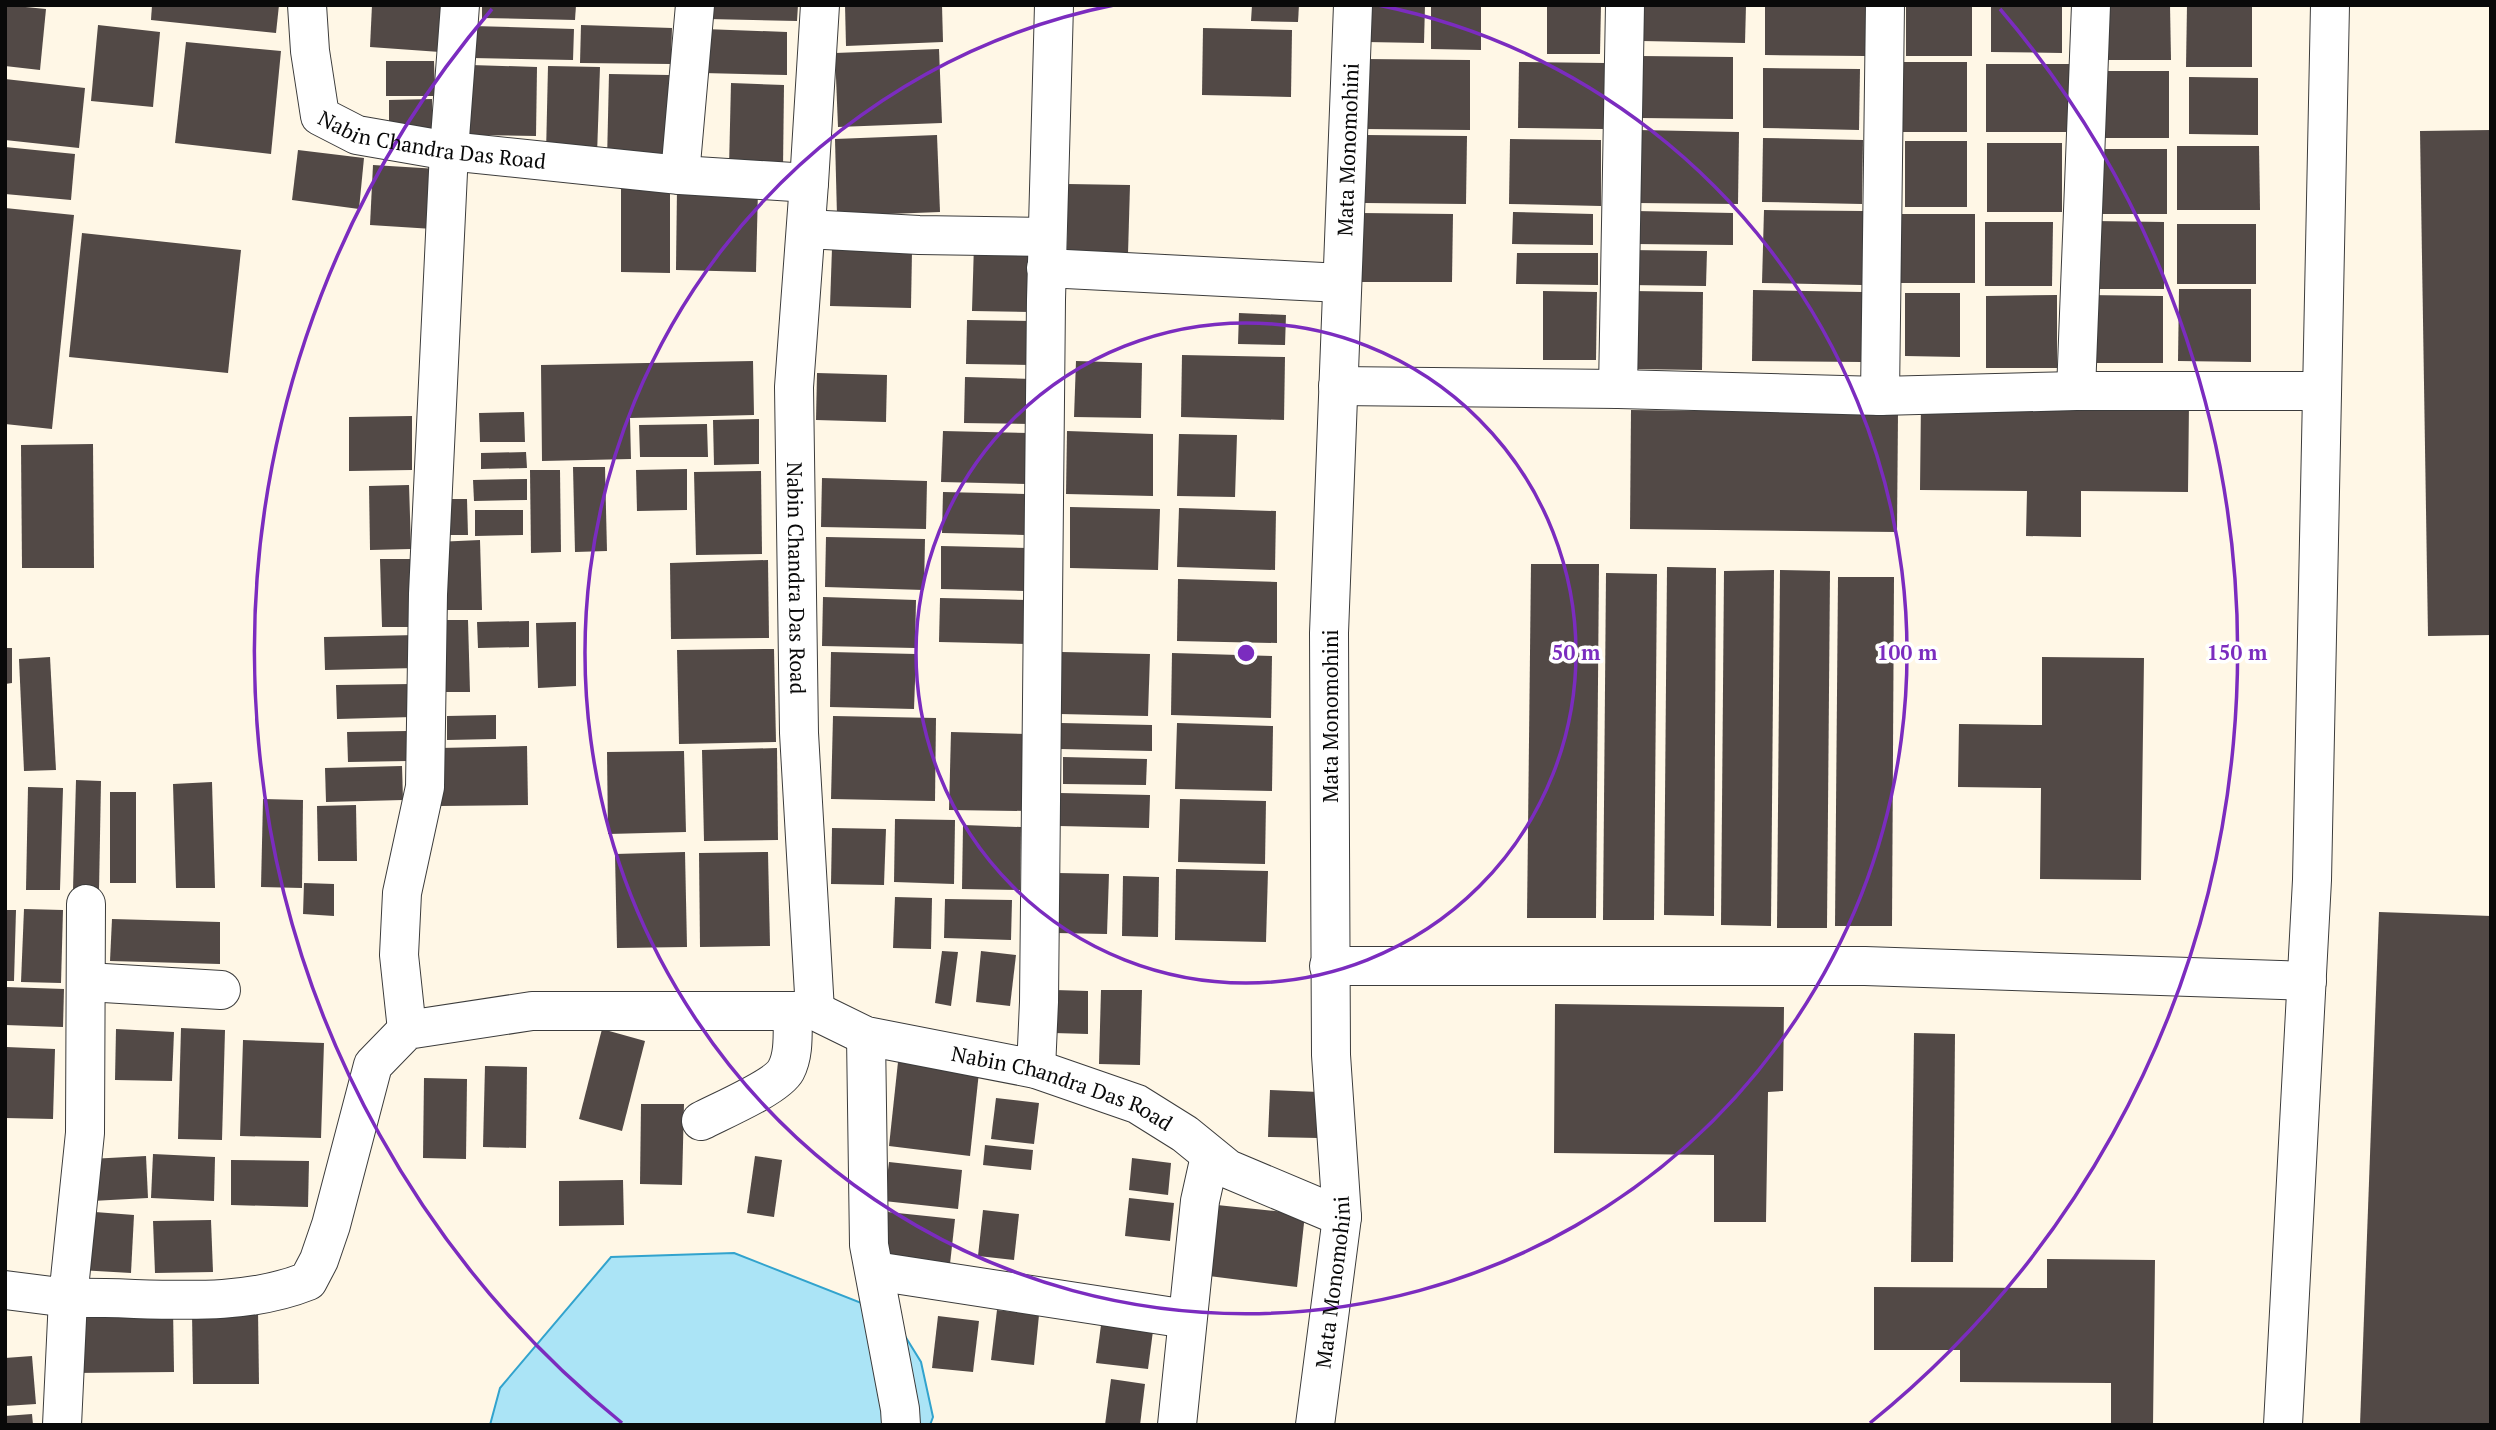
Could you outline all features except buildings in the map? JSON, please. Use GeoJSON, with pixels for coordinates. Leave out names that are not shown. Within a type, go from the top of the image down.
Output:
{"type":"FeatureCollection","features":[{"type":"Feature","properties":{"kind":"street","name":"Nabin Chandra Das Road"},"geometry":{"type":"LineString","coordinates":[[307,5],[310,51],[320,116],[357,135],[449,151],[680,175],[809,183],[794,387],[804,1011],[866,1035],[1037,1069],[1137,1104],[1185,1134],[1228,1170],[1342,1217]]}},
{"type":"Feature","properties":{"kind":"street"},"geometry":{"type":"LineString","coordinates":[[407,1030],[399,942],[402,893],[425,787],[428,594],[449,151],[460,5]]}},
{"type":"Feature","properties":{"kind":"street"},"geometry":{"type":"LineString","coordinates":[[680,175],[695,5]]}},
{"type":"Feature","properties":{"kind":"street"},"geometry":{"type":"LineString","coordinates":[[809,183],[820,5]]}},
{"type":"Feature","properties":{"kind":"street"},"geometry":{"type":"LineString","coordinates":[[1037,1069],[1047,252],[1054,5]]}},
{"type":"Feature","properties":{"kind":"street","name":"Mata Monomohini"},"geometry":{"type":"LineString","coordinates":[[1315,1425],[1342,1217],[1331,1055],[1329,966],[1329,633],[1353,5]]}},
{"type":"Feature","properties":{"kind":"street"},"geometry":{"type":"LineString","coordinates":[[1618,389],[1625,5]]}},
{"type":"Feature","properties":{"kind":"street"},"geometry":{"type":"LineString","coordinates":[[1880,396],[1885,5]]}},
{"type":"Feature","properties":{"kind":"street"},"geometry":{"type":"LineString","coordinates":[[2076,391],[2091,5]]}},
{"type":"Feature","properties":{"kind":"street"},"geometry":{"type":"LineString","coordinates":[[2283,1425],[2312,880],[2330,5]]}},
{"type":"Feature","properties":{"kind":"street"},"geometry":{"type":"LineString","coordinates":[[806,229],[919,235],[1047,252],[1342,283]]}},
{"type":"Feature","properties":{"kind":"street"},"geometry":{"type":"LineString","coordinates":[[1338,386],[1618,389],[1880,396],[2076,391],[2322,391]]}},
{"type":"Feature","properties":{"kind":"street"},"geometry":{"type":"LineString","coordinates":[[62,1425],[68,1298],[85,1133],[86,904]]}},
{"type":"Feature","properties":{"kind":"street"},"geometry":{"type":"LineString","coordinates":[[1329,966],[1865,966],[2307,981]]}},
{"type":"Feature","properties":{"kind":"street"},"geometry":{"type":"LineString","coordinates":[[87,982],[221,990]]}},
{"type":"Feature","properties":{"kind":"street"},"geometry":{"type":"LineString","coordinates":[[5,1290],[68,1298],[228,1300],[281,1292],[308,1282],[320,1259],[331,1225],[373,1065],[407,1030],[532,1011],[804,1011],[785,1072],[774,1083],[701,1121]]}},
{"type":"Feature","properties":{"kind":"street"},"geometry":{"type":"LineString","coordinates":[[866,1035],[869,1245],[901,1425]]}},
{"type":"Feature","properties":{"kind":"street"},"geometry":{"type":"LineString","coordinates":[[1178,1425],[1200,1201],[1210,1156]]}},
{"type":"Feature","properties":{"kind":"street"},"geometry":{"type":"LineString","coordinates":[[875,1271],[1187,1319]]}},
{"type":"Feature","properties":{"kind":"water"},"geometry":{"type":"Polygon","coordinates":[[[734,1253],[892,1315],[921,1362],[933,1417],[930,1425],[490,1425],[500,1388],[611,1257],[734,1253]]]}}]}
